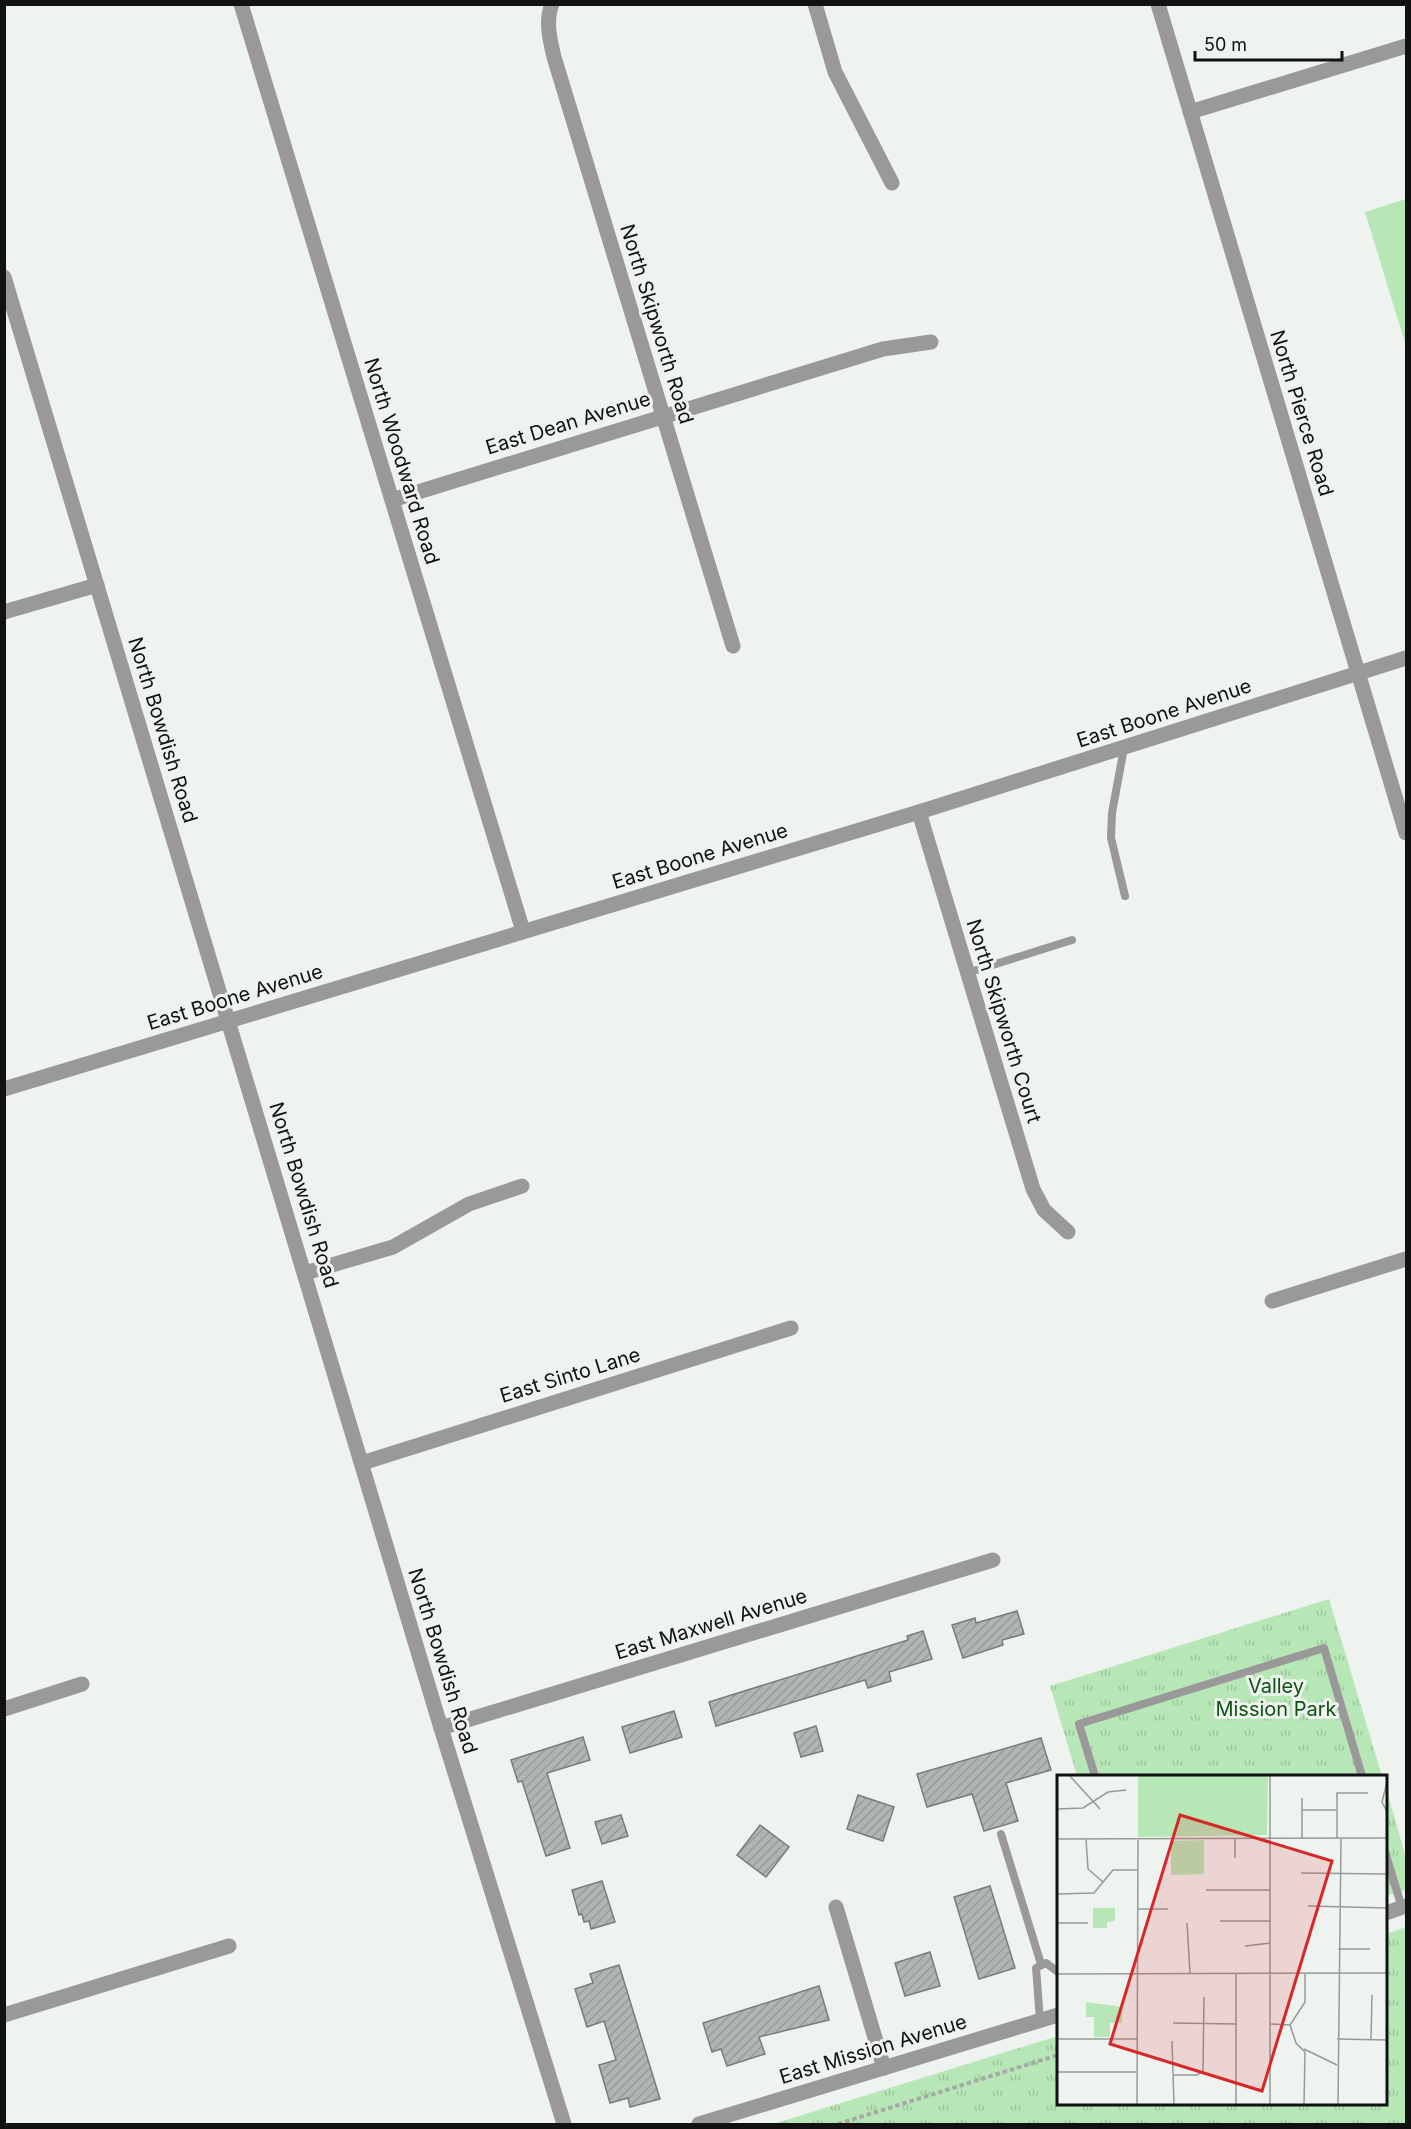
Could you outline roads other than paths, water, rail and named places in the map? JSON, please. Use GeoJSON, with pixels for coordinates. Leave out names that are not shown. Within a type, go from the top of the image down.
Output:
{"type":"FeatureCollection","features":[{"type":"Feature","properties":{"kind":"street","name":"North Woodward Road"},"geometry":{"type":"LineString","coordinates":[[241,4],[523,931]]}},
{"type":"Feature","properties":{"kind":"street"},"geometry":{"type":"LineString","coordinates":[[814,4],[836,72],[892,183]]}},
{"type":"Feature","properties":{"kind":"street","name":"North Pierce Road"},"geometry":{"type":"LineString","coordinates":[[1158,4],[1407,833]]}},
{"type":"Feature","properties":{"kind":"street","name":"North Skipworth Road"},"geometry":{"type":"LineString","coordinates":[[551,8],[549,35],[554,57],[733,646]]}},
{"type":"Feature","properties":{"kind":"street"},"geometry":{"type":"LineString","coordinates":[[1190,112],[1407,46]]}},
{"type":"Feature","properties":{"kind":"street","name":"North Bowdish Road"},"geometry":{"type":"LineString","coordinates":[[4,278],[441,1728],[564,2124]]}},
{"type":"Feature","properties":{"kind":"street","name":"East Dean Avenue"},"geometry":{"type":"LineString","coordinates":[[392,500],[883,349],[931,342]]}},
{"type":"Feature","properties":{"kind":"street"},"geometry":{"type":"LineString","coordinates":[[4,612],[97,585]]}},
{"type":"Feature","properties":{"kind":"street","name":"East Boone Avenue"},"geometry":{"type":"LineString","coordinates":[[4,1089],[919,812],[1407,658]]}},
{"type":"Feature","properties":{"kind":"street","name":"North Skipworth Court"},"geometry":{"type":"LineString","coordinates":[[919,812],[1033,1189],[1044,1210],[1068,1232]]}},
{"type":"Feature","properties":{"kind":"street"},"geometry":{"type":"LineString","coordinates":[[305,1273],[393,1247],[468,1204],[522,1186]]}},
{"type":"Feature","properties":{"kind":"street"},"geometry":{"type":"LineString","coordinates":[[1272,1300],[1407,1259]]}},
{"type":"Feature","properties":{"kind":"street","name":"East Sinto Lane"},"geometry":{"type":"LineString","coordinates":[[362,1463],[791,1328]]}},
{"type":"Feature","properties":{"kind":"street","name":"East Maxwell Avenue"},"geometry":{"type":"LineString","coordinates":[[441,1728],[993,1560]]}},
{"type":"Feature","properties":{"kind":"street"},"geometry":{"type":"LineString","coordinates":[[4,1709],[82,1684]]}},
{"type":"Feature","properties":{"kind":"street"},"geometry":{"type":"LineString","coordinates":[[836,1907],[884,2068]]}},
{"type":"Feature","properties":{"kind":"street"},"geometry":{"type":"LineString","coordinates":[[1387,1913],[1404,1907]]}},
{"type":"Feature","properties":{"kind":"street"},"geometry":{"type":"LineString","coordinates":[[4,2015],[229,1946]]}},
{"type":"Feature","properties":{"kind":"street","name":"East Mission Avenue"},"geometry":{"type":"LineString","coordinates":[[699,2124],[1057,2016]]}},
{"type":"Feature","properties":{"kind":"lane"},"geometry":{"type":"LineString","coordinates":[[1124,748],[1112,813],[1111,838],[1125,896]]}},
{"type":"Feature","properties":{"kind":"lane"},"geometry":{"type":"LineString","coordinates":[[967,973],[1072,940]]}},
{"type":"Feature","properties":{"kind":"lane"},"geometry":{"type":"LineString","coordinates":[[1095,1775],[1079,1724],[1324,1648],[1362,1775]]}},
{"type":"Feature","properties":{"kind":"lane"},"geometry":{"type":"LineString","coordinates":[[1001,1834],[1041,1964]]}},
{"type":"Feature","properties":{"kind":"lane"},"geometry":{"type":"LineString","coordinates":[[1387,1857],[1404,1907]]}},
{"type":"Feature","properties":{"kind":"lane"},"geometry":{"type":"LineString","coordinates":[[1040,2020],[1036,1968],[1041,1964],[1052,1964],[1057,1970]]}},
{"type":"Feature","properties":{"kind":"park label","name":"Valley Mission Park"},"geometry":{"type":"Point","coordinates":[1276,1698]}}]}
